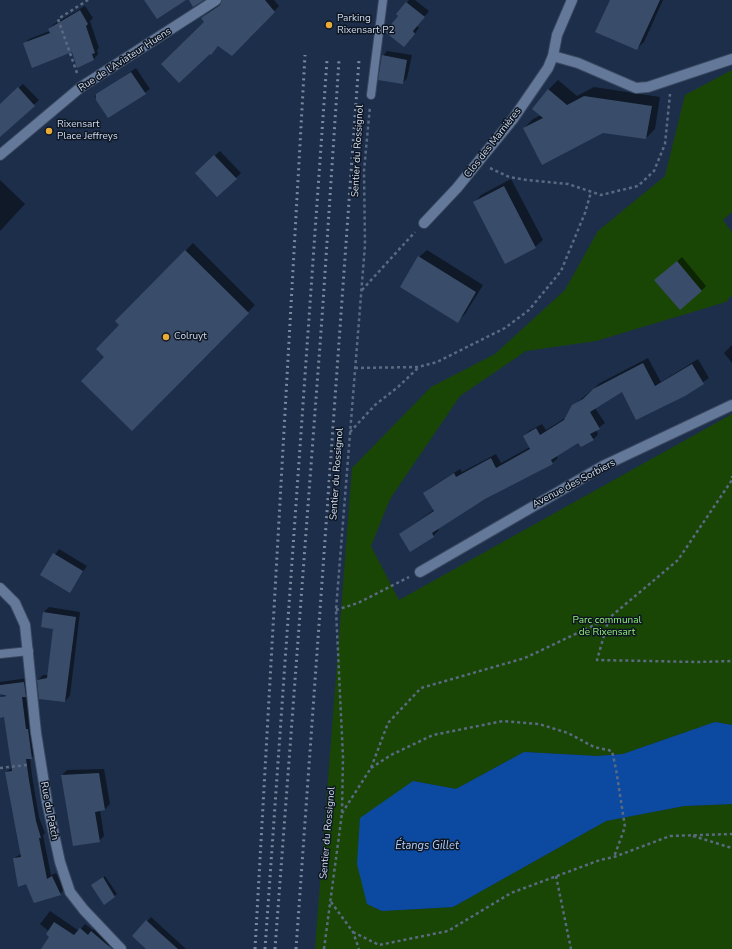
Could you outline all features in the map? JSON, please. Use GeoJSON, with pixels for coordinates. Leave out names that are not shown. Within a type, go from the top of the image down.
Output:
{"type":"FeatureCollection","features":[{"type":"Feature","properties":{"kind":"street","name":"Rue de l'Aviateur Huens"},"geometry":{"type":"LineString","coordinates":[[0,155],[81,87],[216,0]]}},
{"type":"Feature","properties":{"kind":"street","name":"Clos des Marnières"},"geometry":{"type":"LineString","coordinates":[[424,223],[457,188],[513,119],[548,68],[554,56],[557,35],[572,0]]}},
{"type":"Feature","properties":{"kind":"street"},"geometry":{"type":"LineString","coordinates":[[554,56],[578,63],[636,88],[648,87],[732,59]]}},
{"type":"Feature","properties":{"kind":"street","name":"Avenue des Sorbiers"},"geometry":{"type":"LineString","coordinates":[[420,572],[603,466],[732,405]]}},
{"type":"Feature","properties":{"kind":"street","name":"Rue du Patch"},"geometry":{"type":"LineString","coordinates":[[0,588],[15,603],[25,625],[29,651],[33,709],[41,765],[60,862],[70,892],[84,910],[121,949]]}},
{"type":"Feature","properties":{"kind":"lane","name":"Sentier du Rossignol"},"geometry":{"type":"LineString","coordinates":[[371,95],[383,0]]}},
{"type":"Feature","properties":{"kind":"lane"},"geometry":{"type":"LineString","coordinates":[[0,654],[29,651]]}},
{"type":"Feature","properties":{"kind":"path"},"geometry":{"type":"LineString","coordinates":[[81,87],[58,19],[88,0]]}},
{"type":"Feature","properties":{"kind":"path"},"geometry":{"type":"LineString","coordinates":[[478,162],[509,177],[568,184],[600,195],[638,186],[654,171],[665,144],[669,110],[670,79]]}},
{"type":"Feature","properties":{"kind":"path","name":"Sentier du Rossignol"},"geometry":{"type":"LineString","coordinates":[[324,949],[342,813],[343,758],[336,610],[365,245],[364,171],[371,95]]}},
{"type":"Feature","properties":{"kind":"path"},"geometry":{"type":"LineString","coordinates":[[355,368],[418,367],[436,362],[505,328],[529,310],[561,271],[586,213],[591,192]]}},
{"type":"Feature","properties":{"kind":"path"},"geometry":{"type":"LineString","coordinates":[[361,290],[424,223]]}},
{"type":"Feature","properties":{"kind":"path"},"geometry":{"type":"LineString","coordinates":[[350,432],[375,405],[398,387],[418,367]]}},
{"type":"Feature","properties":{"kind":"path"},"geometry":{"type":"LineString","coordinates":[[342,813],[371,768],[388,723],[421,688],[525,658],[609,618],[678,560],[732,480],[732,476]]}},
{"type":"Feature","properties":{"kind":"path"},"geometry":{"type":"LineString","coordinates":[[336,610],[358,603],[420,572]]}},
{"type":"Feature","properties":{"kind":"path"},"geometry":{"type":"LineString","coordinates":[[609,618],[597,660],[698,662],[732,661]]}},
{"type":"Feature","properties":{"kind":"path"},"geometry":{"type":"LineString","coordinates":[[371,768],[391,755],[433,735],[503,721],[539,724],[568,733],[594,746],[612,751],[626,827],[614,858]]}},
{"type":"Feature","properties":{"kind":"path"},"geometry":{"type":"LineString","coordinates":[[0,768],[41,765]]}},
{"type":"Feature","properties":{"kind":"path"},"geometry":{"type":"LineString","coordinates":[[353,932],[379,945],[448,931],[511,893],[600,860],[614,858],[670,836],[732,834]]}},
{"type":"Feature","properties":{"kind":"path"},"geometry":{"type":"LineString","coordinates":[[691,836],[732,848]]}},
{"type":"Feature","properties":{"kind":"path"},"geometry":{"type":"LineString","coordinates":[[556,876],[571,949]]}},
{"type":"Feature","properties":{"kind":"path"},"geometry":{"type":"LineString","coordinates":[[331,902],[353,932],[360,949]]}},
{"type":"Feature","properties":{"kind":"green space","name":"Parc communal de Rixensart"},"geometry":{"type":"Polygon","coordinates":[[[732,70],[732,212],[723,220],[732,232],[732,295],[726,302],[596,341],[526,351],[460,396],[390,499],[371,546],[399,600],[732,414],[732,725],[715,722],[623,754],[597,756],[524,752],[456,789],[413,781],[367,904],[382,911],[453,907],[606,821],[684,806],[732,804],[732,949],[315,949],[352,468],[431,387],[495,354],[565,290],[598,231],[665,176],[685,95],[732,70]]]}},
{"type":"Feature","properties":{"kind":"water","name":"Étangs Gillet"},"geometry":{"type":"Polygon","coordinates":[[[715,722],[732,725],[732,804],[684,806],[606,821],[453,907],[382,911],[367,904],[357,864],[360,818],[413,781],[456,789],[524,752],[597,756],[623,754],[715,722]]]}},
{"type":"Feature","properties":{"kind":"building"},"geometry":{"type":"Polygon","coordinates":[[[144,0],[186,0],[157,19],[144,0]]]}},
{"type":"Feature","properties":{"kind":"building"},"geometry":{"type":"Polygon","coordinates":[[[189,0],[204,0],[193,7],[189,0]]]}},
{"type":"Feature","properties":{"kind":"building"},"geometry":{"type":"Polygon","coordinates":[[[222,0],[265,0],[275,12],[232,56],[218,46],[211,55],[210,54],[179,83],[161,64],[204,22],[201,18],[220,5],[222,0]]]}},
{"type":"Feature","properties":{"kind":"building"},"geometry":{"type":"Polygon","coordinates":[[[610,0],[660,0],[637,50],[595,32],[610,0]]]}},
{"type":"Feature","properties":{"kind":"building"},"geometry":{"type":"Polygon","coordinates":[[[406,2],[425,17],[413,31],[415,34],[404,47],[385,32],[398,16],[396,14],[406,2]]]}},
{"type":"Feature","properties":{"kind":"building"},"geometry":{"type":"Polygon","coordinates":[[[80,10],[88,24],[86,26],[95,53],[92,54],[94,60],[77,68],[72,52],[32,68],[23,43],[50,33],[48,29],[80,10]]]}},
{"type":"Feature","properties":{"kind":"building"},"geometry":{"type":"Polygon","coordinates":[[[382,55],[407,60],[403,84],[378,80],[382,55]]]}},
{"type":"Feature","properties":{"kind":"building"},"geometry":{"type":"Polygon","coordinates":[[[131,72],[146,94],[108,118],[96,100],[96,94],[131,72]]]}},
{"type":"Feature","properties":{"kind":"building"},"geometry":{"type":"Polygon","coordinates":[[[18,87],[35,106],[0,137],[0,104],[18,87]]]}},
{"type":"Feature","properties":{"kind":"building"},"geometry":{"type":"Polygon","coordinates":[[[548,89],[567,105],[584,96],[652,106],[646,139],[603,133],[542,165],[523,128],[543,118],[532,109],[548,89]]]}},
{"type":"Feature","properties":{"kind":"building"},"geometry":{"type":"Polygon","coordinates":[[[214,155],[237,179],[217,197],[195,173],[214,155]]]}},
{"type":"Feature","properties":{"kind":"building"},"geometry":{"type":"Polygon","coordinates":[[[504,186],[536,248],[505,264],[473,202],[504,186]]]}},
{"type":"Feature","properties":{"kind":"building","name":"Colruyt"},"geometry":{"type":"Polygon","coordinates":[[[185,250],[249,313],[132,431],[81,381],[104,357],[96,349],[119,325],[115,321],[185,250]]]}},
{"type":"Feature","properties":{"kind":"building"},"geometry":{"type":"Polygon","coordinates":[[[418,256],[476,292],[458,323],[400,287],[418,256]]]}},
{"type":"Feature","properties":{"kind":"building"},"geometry":{"type":"Polygon","coordinates":[[[677,261],[702,291],[680,310],[654,280],[677,261]]]}},
{"type":"Feature","properties":{"kind":"building"},"geometry":{"type":"Polygon","coordinates":[[[643,363],[655,386],[692,364],[704,384],[685,396],[636,420],[622,392],[590,412],[600,429],[590,434],[594,440],[581,447],[578,443],[551,460],[553,464],[485,499],[432,533],[434,537],[410,552],[399,534],[434,511],[423,493],[454,473],[456,477],[491,458],[496,468],[530,449],[523,436],[536,428],[540,435],[564,420],[572,405],[583,399],[593,389],[643,363]]]}},
{"type":"Feature","properties":{"kind":"building"},"geometry":{"type":"Polygon","coordinates":[[[53,553],[83,571],[70,593],[40,575],[53,553]]]}},
{"type":"Feature","properties":{"kind":"building"},"geometry":{"type":"Polygon","coordinates":[[[43,612],[76,617],[65,702],[39,699],[37,680],[47,678],[53,629],[41,627],[43,612]]]}},
{"type":"Feature","properties":{"kind":"building"},"geometry":{"type":"Polygon","coordinates":[[[24,682],[26,697],[22,697],[32,759],[26,759],[36,821],[41,838],[39,838],[47,879],[52,876],[61,895],[34,903],[26,884],[18,887],[13,858],[21,857],[5,772],[12,771],[4,717],[0,718],[0,697],[7,696],[0,694],[0,685],[24,682]]]}},
{"type":"Feature","properties":{"kind":"building"},"geometry":{"type":"Polygon","coordinates":[[[99,773],[105,810],[95,812],[100,842],[73,846],[61,775],[99,773]]]}},
{"type":"Feature","properties":{"kind":"building"},"geometry":{"type":"Polygon","coordinates":[[[103,877],[115,897],[104,905],[91,885],[103,877]]]}},
{"type":"Feature","properties":{"kind":"building"},"geometry":{"type":"Polygon","coordinates":[[[146,920],[178,949],[146,949],[132,936],[146,920]]]}},
{"type":"Feature","properties":{"kind":"building"},"geometry":{"type":"Polygon","coordinates":[[[54,922],[74,935],[80,928],[88,935],[91,931],[112,949],[41,949],[49,937],[46,934],[54,922]]]}},
{"type":"Feature","properties":{"kind":"railway"},"geometry":{"type":"LineString","coordinates":[[255,949],[305,55]]}},
{"type":"Feature","properties":{"kind":"railway"},"geometry":{"type":"LineString","coordinates":[[265,949],[327,60]]}},
{"type":"Feature","properties":{"kind":"railway"},"geometry":{"type":"LineString","coordinates":[[275,949],[322,318],[339,60]]}},
{"type":"Feature","properties":{"kind":"railway"},"geometry":{"type":"LineString","coordinates":[[296,949],[359,60]]}},
{"type":"Feature","properties":{"kind":"place","name":"Parking Rixensart P2"},"geometry":{"type":"Point","coordinates":[329,25]}},
{"type":"Feature","properties":{"kind":"place","name":"Rixensart Place Jeffreys"},"geometry":{"type":"Point","coordinates":[49,131]}},
{"type":"Feature","properties":{"kind":"place","name":"Colruyt"},"geometry":{"type":"Point","coordinates":[166,337]}}]}
